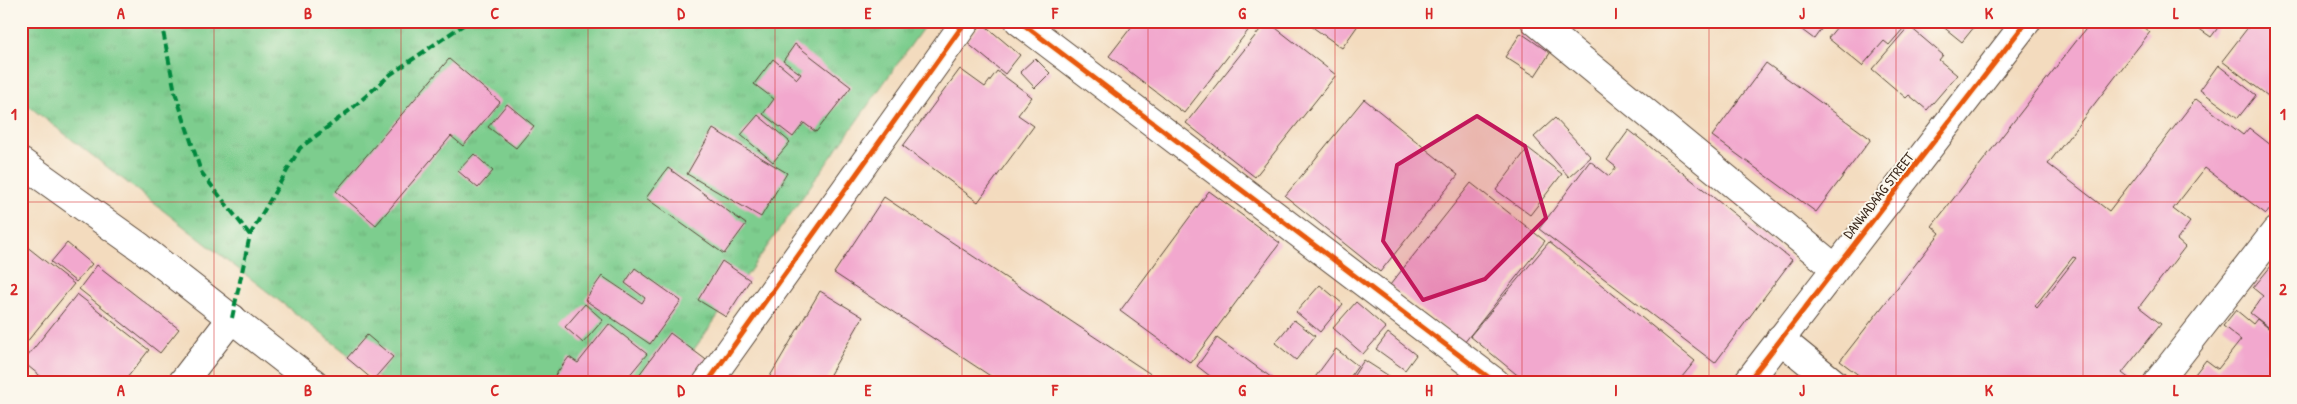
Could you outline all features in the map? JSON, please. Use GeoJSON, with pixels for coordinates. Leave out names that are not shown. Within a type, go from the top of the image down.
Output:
{"type":"FeatureCollection","features":[{"type":"Feature","properties":{"kind":"street"},"geometry":{"type":"LineString","coordinates":[[708,383],[966,21]]}},
{"type":"Feature","properties":{"kind":"street"},"geometry":{"type":"LineString","coordinates":[[1019,21],[1496,383]]}},
{"type":"Feature","properties":{"kind":"street"},"geometry":{"type":"LineString","coordinates":[[1535,21],[1835,268]]}},
{"type":"Feature","properties":{"kind":"street","name":"DANWADAAG STREET"},"geometry":{"type":"LineString","coordinates":[[1746,383],[2027,21]]}},
{"type":"Feature","properties":{"kind":"street"},"geometry":{"type":"LineString","coordinates":[[21,162],[140,247],[314,383]]}},
{"type":"Feature","properties":{"kind":"street"},"geometry":{"type":"LineString","coordinates":[[2157,383],[2276,231]]}},
{"type":"Feature","properties":{"kind":"street"},"geometry":{"type":"LineString","coordinates":[[182,383],[232,318]]}},
{"type":"Feature","properties":{"kind":"street"},"geometry":{"type":"LineString","coordinates":[[1780,339],[1834,383]]}},
{"type":"Feature","properties":{"kind":"highlighted area"},"geometry":{"type":"Polygon","coordinates":[[[1477,116],[1525,146],[1546,218],[1485,279],[1423,300],[1383,241],[1397,165],[1477,116]]]}},
{"type":"Feature","properties":{"kind":"green space"},"geometry":{"type":"Polygon","coordinates":[[[21,21],[928,21],[670,383],[385,383],[21,100],[21,21]]]}},
{"type":"Feature","properties":{"kind":"building"},"geometry":{"type":"Polygon","coordinates":[[[1136,21],[1252,21],[1254,23],[1184,113],[1109,56],[1136,21]]]}},
{"type":"Feature","properties":{"kind":"building"},"geometry":{"type":"Polygon","coordinates":[[[1267,21],[1336,75],[1255,177],[1186,123],[1267,21]]]}},
{"type":"Feature","properties":{"kind":"building"},"geometry":{"type":"Polygon","coordinates":[[[1304,21],[1361,21],[1342,48],[1304,21]]]}},
{"type":"Feature","properties":{"kind":"building"},"geometry":{"type":"Polygon","coordinates":[[[1790,21],[1827,21],[1814,39],[1790,21]]]}},
{"type":"Feature","properties":{"kind":"building"},"geometry":{"type":"Polygon","coordinates":[[[1842,21],[1910,21],[1889,45],[1884,41],[1862,66],[1828,38],[1842,21]]]}},
{"type":"Feature","properties":{"kind":"building"},"geometry":{"type":"Polygon","coordinates":[[[1936,21],[1979,21],[1962,42],[1936,21]]]}},
{"type":"Feature","properties":{"kind":"building"},"geometry":{"type":"Polygon","coordinates":[[[2092,21],[2137,21],[2150,32],[2048,164],[2109,211],[2196,99],[2243,135],[2249,128],[2276,149],[2276,202],[2266,214],[2205,168],[2173,209],[2190,222],[2177,240],[2185,247],[2139,307],[2161,324],[2122,373],[2135,383],[1869,383],[1840,361],[1940,233],[1932,226],[2092,21]],[[2073,257],[2035,306],[2037,308],[2076,258],[2073,257]]]}},
{"type":"Feature","properties":{"kind":"building"},"geometry":{"type":"Polygon","coordinates":[[[2188,21],[2223,21],[2211,37],[2188,21]]]}},
{"type":"Feature","properties":{"kind":"building"},"geometry":{"type":"Polygon","coordinates":[[[2253,21],[2276,21],[2276,102],[2222,61],[2253,21]]]}},
{"type":"Feature","properties":{"kind":"building"},"geometry":{"type":"Polygon","coordinates":[[[982,23],[1020,55],[1005,74],[966,42],[982,23]]]}},
{"type":"Feature","properties":{"kind":"building"},"geometry":{"type":"Polygon","coordinates":[[[1909,26],[1943,55],[1939,60],[1957,75],[1927,110],[1909,95],[1906,98],[1872,69],[1909,26]]]}},
{"type":"Feature","properties":{"kind":"building"},"geometry":{"type":"Polygon","coordinates":[[[1521,33],[1550,53],[1535,76],[1505,57],[1521,33]]]}},
{"type":"Feature","properties":{"kind":"building"},"geometry":{"type":"Polygon","coordinates":[[[795,44],[851,87],[816,132],[804,123],[793,137],[763,114],[774,99],[754,84],[773,59],[797,79],[801,74],[783,61],[795,44]]]}},
{"type":"Feature","properties":{"kind":"building"},"geometry":{"type":"Polygon","coordinates":[[[1035,58],[1050,73],[1035,88],[1020,72],[1035,58]]]}},
{"type":"Feature","properties":{"kind":"building"},"geometry":{"type":"Polygon","coordinates":[[[449,59],[500,102],[463,146],[451,136],[376,225],[336,191],[449,59]]]}},
{"type":"Feature","properties":{"kind":"building"},"geometry":{"type":"Polygon","coordinates":[[[1766,63],[1871,139],[1816,212],[1712,136],[1766,63]]]}},
{"type":"Feature","properties":{"kind":"building"},"geometry":{"type":"Polygon","coordinates":[[[2218,65],[2256,95],[2238,118],[2200,90],[2218,65]]]}},
{"type":"Feature","properties":{"kind":"building"},"geometry":{"type":"Polygon","coordinates":[[[960,69],[985,87],[997,71],[1032,97],[1018,115],[1034,126],[978,202],[903,146],[960,69]]]}},
{"type":"Feature","properties":{"kind":"building"},"geometry":{"type":"Polygon","coordinates":[[[1364,99],[1458,175],[1380,272],[1285,196],[1364,99]]]}},
{"type":"Feature","properties":{"kind":"building"},"geometry":{"type":"Polygon","coordinates":[[[507,104],[534,126],[516,148],[488,127],[507,104]]]}},
{"type":"Feature","properties":{"kind":"building"},"geometry":{"type":"Polygon","coordinates":[[[758,115],[790,142],[773,162],[741,135],[758,115]]]}},
{"type":"Feature","properties":{"kind":"building"},"geometry":{"type":"Polygon","coordinates":[[[1555,118],[1591,157],[1569,177],[1534,137],[1555,118]]]}},
{"type":"Feature","properties":{"kind":"building"},"geometry":{"type":"Polygon","coordinates":[[[713,129],[787,173],[761,217],[687,174],[713,129]]]}},
{"type":"Feature","properties":{"kind":"building"},"geometry":{"type":"Polygon","coordinates":[[[1629,130],[1792,260],[1715,363],[1539,229],[1590,161],[1609,176],[1616,167],[1607,160],[1629,130]]]}},
{"type":"Feature","properties":{"kind":"building"},"geometry":{"type":"Polygon","coordinates":[[[1528,148],[1562,174],[1530,215],[1496,190],[1528,148]]]}},
{"type":"Feature","properties":{"kind":"building"},"geometry":{"type":"Polygon","coordinates":[[[474,154],[493,171],[478,188],[458,171],[474,154]]]}},
{"type":"Feature","properties":{"kind":"building"},"geometry":{"type":"Polygon","coordinates":[[[668,168],[746,224],[724,254],[646,198],[668,168]]]}},
{"type":"Feature","properties":{"kind":"building"},"geometry":{"type":"Polygon","coordinates":[[[1471,183],[1545,241],[1464,343],[1390,285],[1471,183]]]}},
{"type":"Feature","properties":{"kind":"building"},"geometry":{"type":"Polygon","coordinates":[[[1209,191],[1280,243],[1191,363],[1120,311],[1209,191]]]}},
{"type":"Feature","properties":{"kind":"building"},"geometry":{"type":"Polygon","coordinates":[[[884,197],[1164,383],[1001,383],[834,273],[884,197]]]}},
{"type":"Feature","properties":{"kind":"building"},"geometry":{"type":"Polygon","coordinates":[[[21,242],[74,284],[21,349],[21,242]]]}},
{"type":"Feature","properties":{"kind":"building"},"geometry":{"type":"Polygon","coordinates":[[[1549,242],[1695,361],[1677,383],[1527,383],[1470,336],[1549,242]]]}},
{"type":"Feature","properties":{"kind":"building"},"geometry":{"type":"Polygon","coordinates":[[[67,243],[92,264],[76,282],[51,262],[67,243]]]}},
{"type":"Feature","properties":{"kind":"building"},"geometry":{"type":"Polygon","coordinates":[[[2276,260],[2276,333],[2250,313],[2263,296],[2253,288],[2276,260]]]}},
{"type":"Feature","properties":{"kind":"building"},"geometry":{"type":"Polygon","coordinates":[[[722,261],[750,280],[726,317],[698,300],[722,261]]]}},
{"type":"Feature","properties":{"kind":"building"},"geometry":{"type":"Polygon","coordinates":[[[97,265],[179,329],[160,353],[79,289],[97,265]]]}},
{"type":"Feature","properties":{"kind":"building"},"geometry":{"type":"Polygon","coordinates":[[[635,268],[681,301],[650,344],[585,300],[602,276],[642,303],[645,298],[625,283],[635,268]]]}},
{"type":"Feature","properties":{"kind":"building"},"geometry":{"type":"Polygon","coordinates":[[[1320,285],[1343,304],[1320,332],[1296,312],[1320,285]]]}},
{"type":"Feature","properties":{"kind":"building"},"geometry":{"type":"Polygon","coordinates":[[[820,291],[863,317],[825,383],[766,383],[820,291]]]}},
{"type":"Feature","properties":{"kind":"building"},"geometry":{"type":"Polygon","coordinates":[[[77,294],[149,350],[123,383],[99,383],[95,379],[92,383],[49,383],[23,362],[77,294]]]}},
{"type":"Feature","properties":{"kind":"building"},"geometry":{"type":"Polygon","coordinates":[[[1356,302],[1386,328],[1363,354],[1333,328],[1356,302]]]}},
{"type":"Feature","properties":{"kind":"building"},"geometry":{"type":"Polygon","coordinates":[[[585,304],[603,320],[583,343],[565,327],[585,304]]]}},
{"type":"Feature","properties":{"kind":"building"},"geometry":{"type":"Polygon","coordinates":[[[2236,310],[2253,324],[2257,319],[2276,334],[2276,383],[2188,383],[2206,360],[2218,369],[2241,340],[2223,326],[2236,310]]]}},
{"type":"Feature","properties":{"kind":"building"},"geometry":{"type":"Polygon","coordinates":[[[1294,320],[1315,336],[1296,360],[1275,343],[1294,320]]]}},
{"type":"Feature","properties":{"kind":"building"},"geometry":{"type":"Polygon","coordinates":[[[609,324],[647,354],[623,383],[549,383],[569,357],[578,363],[609,324]]]}},
{"type":"Feature","properties":{"kind":"building"},"geometry":{"type":"Polygon","coordinates":[[[670,333],[713,365],[699,383],[633,383],[670,333]]]}},
{"type":"Feature","properties":{"kind":"building"},"geometry":{"type":"Polygon","coordinates":[[[1388,333],[1416,355],[1405,370],[1376,349],[1388,333]]]}},
{"type":"Feature","properties":{"kind":"building"},"geometry":{"type":"Polygon","coordinates":[[[367,335],[393,357],[373,380],[347,358],[367,335]]]}},
{"type":"Feature","properties":{"kind":"building"},"geometry":{"type":"Polygon","coordinates":[[[1217,338],[1279,383],[1219,383],[1197,366],[1217,338]]]}},
{"type":"Feature","properties":{"kind":"building"},"geometry":{"type":"Polygon","coordinates":[[[1336,349],[1358,366],[1346,383],[1317,383],[1313,380],[1336,349]]]}},
{"type":"Feature","properties":{"kind":"building"},"geometry":{"type":"Polygon","coordinates":[[[1364,360],[1400,383],[1349,383],[1364,360]]]}},
{"type":"Feature","properties":{"kind":"marked path"},"geometry":{"type":"LineString","coordinates":[[161,21],[175,92],[201,172],[250,235]]}},
{"type":"Feature","properties":{"kind":"marked path"},"geometry":{"type":"LineString","coordinates":[[232,318],[250,235],[300,148],[350,110],[391,74],[469,21]]}},
{"type":"Feature","properties":{"kind":"cycle path"},"geometry":{"type":"LineString","coordinates":[[707,383],[966,21]]}},
{"type":"Feature","properties":{"kind":"cycle path"},"geometry":{"type":"LineString","coordinates":[[1019,21],[1496,383]]}},
{"type":"Feature","properties":{"kind":"cycle path"},"geometry":{"type":"LineString","coordinates":[[1747,383],[2027,21]]}}]}
